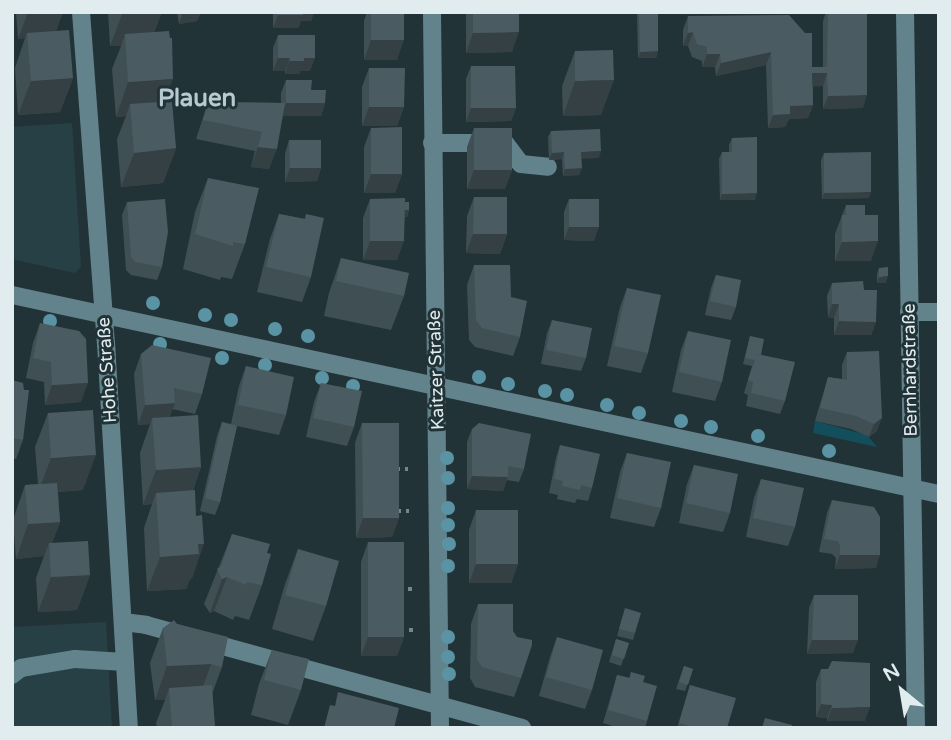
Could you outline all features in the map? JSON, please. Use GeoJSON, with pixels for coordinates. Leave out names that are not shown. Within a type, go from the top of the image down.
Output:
{"type":"FeatureCollection","features":[{"type":"Feature","properties":{"kind":"street","name":"Hohe Straße"},"geometry":{"type":"LineString","coordinates":[[81,12],[104,315],[104,440],[123,622],[129,728]]}},
{"type":"Feature","properties":{"kind":"street","name":"Kaitzer Straße"},"geometry":{"type":"LineString","coordinates":[[432,12],[440,728]]}},
{"type":"Feature","properties":{"kind":"street","name":"Bernhardstraße"},"geometry":{"type":"LineString","coordinates":[[905,12],[916,728]]}},
{"type":"Feature","properties":{"kind":"street"},"geometry":{"type":"LineString","coordinates":[[432,143],[505,143],[521,164],[548,167]]}},
{"type":"Feature","properties":{"kind":"street"},"geometry":{"type":"LineString","coordinates":[[12,295],[939,494]]}},
{"type":"Feature","properties":{"kind":"street"},"geometry":{"type":"LineString","coordinates":[[909,312],[939,312]]}},
{"type":"Feature","properties":{"kind":"street"},"geometry":{"type":"LineString","coordinates":[[123,622],[158,628],[522,728]]}},
{"type":"Feature","properties":{"kind":"street"},"geometry":{"type":"LineString","coordinates":[[12,675],[21,668],[75,659],[125,662]]}},
{"type":"Feature","properties":{"kind":"path"},"geometry":{"type":"LineString","coordinates":[[392,470],[412,469]]}},
{"type":"Feature","properties":{"kind":"path"},"geometry":{"type":"LineString","coordinates":[[392,511],[412,511]]}},
{"type":"Feature","properties":{"kind":"path"},"geometry":{"type":"LineString","coordinates":[[397,589],[412,589]]}},
{"type":"Feature","properties":{"kind":"path"},"geometry":{"type":"LineString","coordinates":[[397,629],[412,630]]}},
{"type":"Feature","properties":{"kind":"shaded area"},"geometry":{"type":"Polygon","coordinates":[[[72,123],[81,267],[75,273],[12,259],[12,127],[72,123]]]}},
{"type":"Feature","properties":{"kind":"shaded area"},"geometry":{"type":"Polygon","coordinates":[[[815,421],[867,435],[877,447],[813,433],[815,421]]]}},
{"type":"Feature","properties":{"kind":"shaded area"},"geometry":{"type":"Polygon","coordinates":[[[106,622],[112,728],[12,728],[12,627],[106,622]]]}},
{"type":"Feature","properties":{"kind":"building"},"geometry":{"type":"Polygon","coordinates":[[[278,12],[303,12],[303,15],[278,15],[278,12]]]}},
{"type":"Feature","properties":{"kind":"building"},"geometry":{"type":"Polygon","coordinates":[[[371,12],[404,12],[404,40],[371,40],[371,12]]]}},
{"type":"Feature","properties":{"kind":"building"},"geometry":{"type":"Polygon","coordinates":[[[473,12],[519,12],[519,32],[473,33],[473,12]]]}},
{"type":"Feature","properties":{"kind":"building"},"geometry":{"type":"Polygon","coordinates":[[[639,12],[658,12],[658,51],[640,52],[639,12]]]}},
{"type":"Feature","properties":{"kind":"building"},"geometry":{"type":"Polygon","coordinates":[[[828,12],[867,12],[867,95],[828,96],[827,73],[812,73],[813,105],[790,106],[790,114],[773,115],[771,52],[721,63],[720,54],[707,54],[707,47],[697,44],[693,32],[688,33],[688,16],[789,15],[805,33],[812,33],[812,67],[827,67],[828,12]]]}},
{"type":"Feature","properties":{"kind":"building"},"geometry":{"type":"Polygon","coordinates":[[[69,30],[73,78],[31,81],[27,33],[69,30]]]}},
{"type":"Feature","properties":{"kind":"building"},"geometry":{"type":"Polygon","coordinates":[[[169,31],[172,38],[173,79],[128,82],[125,34],[169,31]]]}},
{"type":"Feature","properties":{"kind":"building"},"geometry":{"type":"Polygon","coordinates":[[[278,35],[315,35],[315,58],[289,61],[290,58],[278,58],[278,35]]]}},
{"type":"Feature","properties":{"kind":"building"},"geometry":{"type":"Polygon","coordinates":[[[613,50],[614,80],[575,81],[575,51],[613,50]]]}},
{"type":"Feature","properties":{"kind":"building"},"geometry":{"type":"Polygon","coordinates":[[[471,66],[515,66],[516,108],[471,108],[471,66]]]}},
{"type":"Feature","properties":{"kind":"building"},"geometry":{"type":"Polygon","coordinates":[[[369,68],[405,68],[404,107],[369,107],[369,68]]]}},
{"type":"Feature","properties":{"kind":"building"},"geometry":{"type":"Polygon","coordinates":[[[286,80],[312,80],[311,90],[326,90],[325,103],[286,103],[286,80]]]}},
{"type":"Feature","properties":{"kind":"building"},"geometry":{"type":"Polygon","coordinates":[[[172,101],[176,148],[134,153],[130,104],[172,101]]]}},
{"type":"Feature","properties":{"kind":"building"},"geometry":{"type":"Polygon","coordinates":[[[208,102],[285,103],[277,149],[258,147],[262,132],[203,120],[208,102]]]}},
{"type":"Feature","properties":{"kind":"building"},"geometry":{"type":"Polygon","coordinates":[[[402,127],[402,174],[371,174],[371,128],[402,127]]]}},
{"type":"Feature","properties":{"kind":"building"},"geometry":{"type":"Polygon","coordinates":[[[474,128],[512,128],[512,170],[474,170],[474,128]]]}},
{"type":"Feature","properties":{"kind":"building"},"geometry":{"type":"Polygon","coordinates":[[[600,129],[601,151],[581,152],[582,168],[565,169],[564,152],[552,153],[551,131],[600,129]]]}},
{"type":"Feature","properties":{"kind":"building"},"geometry":{"type":"Polygon","coordinates":[[[757,137],[757,193],[722,194],[722,152],[732,152],[732,138],[757,137]]]}},
{"type":"Feature","properties":{"kind":"building"},"geometry":{"type":"Polygon","coordinates":[[[289,140],[321,140],[321,168],[290,168],[289,140]]]}},
{"type":"Feature","properties":{"kind":"building"},"geometry":{"type":"Polygon","coordinates":[[[871,152],[871,192],[824,193],[824,153],[871,152]]]}},
{"type":"Feature","properties":{"kind":"building"},"geometry":{"type":"Polygon","coordinates":[[[208,178],[259,188],[245,244],[233,242],[233,246],[195,234],[208,178]]]}},
{"type":"Feature","properties":{"kind":"building"},"geometry":{"type":"Polygon","coordinates":[[[474,197],[507,197],[507,234],[473,234],[474,197]]]}},
{"type":"Feature","properties":{"kind":"building"},"geometry":{"type":"Polygon","coordinates":[[[405,198],[404,241],[370,241],[370,199],[405,198]]]}},
{"type":"Feature","properties":{"kind":"building"},"geometry":{"type":"Polygon","coordinates":[[[165,199],[168,232],[162,267],[136,262],[131,257],[127,202],[165,199]]]}},
{"type":"Feature","properties":{"kind":"building"},"geometry":{"type":"Polygon","coordinates":[[[569,199],[599,199],[599,227],[569,227],[569,199]]]}},
{"type":"Feature","properties":{"kind":"building"},"geometry":{"type":"Polygon","coordinates":[[[405,202],[409,202],[409,210],[405,210],[405,202]]]}},
{"type":"Feature","properties":{"kind":"building"},"geometry":{"type":"Polygon","coordinates":[[[846,205],[865,205],[865,215],[878,215],[878,241],[842,242],[842,215],[846,215],[846,205]]]}},
{"type":"Feature","properties":{"kind":"building"},"geometry":{"type":"Polygon","coordinates":[[[279,214],[305,219],[306,214],[324,218],[311,277],[266,267],[279,214]]]}},
{"type":"Feature","properties":{"kind":"building"},"geometry":{"type":"Polygon","coordinates":[[[341,258],[409,273],[404,296],[336,281],[341,258]]]}},
{"type":"Feature","properties":{"kind":"building"},"geometry":{"type":"Polygon","coordinates":[[[474,265],[510,265],[511,297],[527,301],[520,337],[482,328],[476,320],[474,265]]]}},
{"type":"Feature","properties":{"kind":"building"},"geometry":{"type":"Polygon","coordinates":[[[888,267],[888,276],[879,277],[879,268],[888,267]]]}},
{"type":"Feature","properties":{"kind":"building"},"geometry":{"type":"Polygon","coordinates":[[[716,275],[741,280],[736,307],[710,301],[716,275]]]}},
{"type":"Feature","properties":{"kind":"building"},"geometry":{"type":"Polygon","coordinates":[[[863,281],[864,290],[877,290],[876,322],[839,321],[839,304],[832,304],[832,283],[863,281]]]}},
{"type":"Feature","properties":{"kind":"building"},"geometry":{"type":"Polygon","coordinates":[[[627,288],[661,295],[648,353],[614,346],[627,288]]]}},
{"type":"Feature","properties":{"kind":"building"},"geometry":{"type":"Polygon","coordinates":[[[552,320],[592,328],[586,358],[546,350],[552,320]]]}},
{"type":"Feature","properties":{"kind":"building"},"geometry":{"type":"Polygon","coordinates":[[[40,323],[79,331],[86,339],[88,383],[52,385],[51,362],[33,358],[40,323]]]}},
{"type":"Feature","properties":{"kind":"building"},"geometry":{"type":"Polygon","coordinates":[[[688,331],[731,340],[722,382],[679,372],[688,331]]]}},
{"type":"Feature","properties":{"kind":"building"},"geometry":{"type":"Polygon","coordinates":[[[750,336],[764,339],[761,355],[757,354],[755,360],[745,358],[750,336]]]}},
{"type":"Feature","properties":{"kind":"building"},"geometry":{"type":"Polygon","coordinates":[[[152,345],[211,358],[202,394],[174,388],[175,403],[145,405],[141,354],[152,345]]]}},
{"type":"Feature","properties":{"kind":"building"},"geometry":{"type":"Polygon","coordinates":[[[879,351],[882,418],[874,424],[856,416],[820,408],[828,377],[847,380],[847,352],[879,351]]]}},
{"type":"Feature","properties":{"kind":"building"},"geometry":{"type":"Polygon","coordinates":[[[757,354],[795,362],[785,401],[751,393],[753,382],[748,380],[757,354]]]}},
{"type":"Feature","properties":{"kind":"building"},"geometry":{"type":"Polygon","coordinates":[[[246,366],[294,377],[286,415],[238,405],[246,366]]]}},
{"type":"Feature","properties":{"kind":"building"},"geometry":{"type":"Polygon","coordinates":[[[12,380],[23,383],[24,390],[29,390],[23,440],[12,438],[12,380]]]}},
{"type":"Feature","properties":{"kind":"building"},"geometry":{"type":"Polygon","coordinates":[[[321,383],[362,391],[354,427],[313,418],[321,383]]]}},
{"type":"Feature","properties":{"kind":"building"},"geometry":{"type":"Polygon","coordinates":[[[93,410],[96,455],[51,458],[48,413],[93,410]]]}},
{"type":"Feature","properties":{"kind":"building"},"geometry":{"type":"Polygon","coordinates":[[[198,415],[201,467],[156,470],[152,418],[198,415]]]}},
{"type":"Feature","properties":{"kind":"building"},"geometry":{"type":"Polygon","coordinates":[[[222,422],[237,426],[220,502],[205,498],[222,422]]]}},
{"type":"Feature","properties":{"kind":"building"},"geometry":{"type":"Polygon","coordinates":[[[362,423],[399,423],[399,518],[363,518],[362,423]]]}},
{"type":"Feature","properties":{"kind":"building"},"geometry":{"type":"Polygon","coordinates":[[[479,423],[531,434],[524,469],[508,466],[508,477],[472,476],[472,429],[479,423]]]}},
{"type":"Feature","properties":{"kind":"building"},"geometry":{"type":"Polygon","coordinates":[[[560,445],[600,454],[592,488],[581,485],[580,490],[562,486],[563,481],[554,479],[560,445]]]}},
{"type":"Feature","properties":{"kind":"building"},"geometry":{"type":"Polygon","coordinates":[[[627,453],[671,462],[661,508],[617,498],[627,453]]]}},
{"type":"Feature","properties":{"kind":"building"},"geometry":{"type":"Polygon","coordinates":[[[694,465],[738,474],[730,513],[686,503],[694,465]]]}},
{"type":"Feature","properties":{"kind":"building"},"geometry":{"type":"Polygon","coordinates":[[[761,479],[804,488],[795,527],[753,518],[761,479]]]}},
{"type":"Feature","properties":{"kind":"building"},"geometry":{"type":"Polygon","coordinates":[[[57,483],[60,522],[28,524],[25,485],[57,483]]]}},
{"type":"Feature","properties":{"kind":"building"},"geometry":{"type":"Polygon","coordinates":[[[195,490],[196,516],[202,515],[204,544],[198,544],[199,554],[160,557],[156,493],[195,490]]]}},
{"type":"Feature","properties":{"kind":"building"},"geometry":{"type":"Polygon","coordinates":[[[832,500],[874,507],[880,517],[880,555],[840,555],[837,541],[824,539],[832,500]]]}},
{"type":"Feature","properties":{"kind":"building"},"geometry":{"type":"Polygon","coordinates":[[[476,510],[518,510],[518,564],[476,564],[476,510]]]}},
{"type":"Feature","properties":{"kind":"building"},"geometry":{"type":"Polygon","coordinates":[[[232,534],[270,544],[267,553],[271,554],[262,585],[247,582],[246,585],[227,577],[222,579],[217,569],[221,566],[232,534]]]}},
{"type":"Feature","properties":{"kind":"building"},"geometry":{"type":"Polygon","coordinates":[[[88,541],[90,575],[51,577],[49,543],[88,541]]]}},
{"type":"Feature","properties":{"kind":"building"},"geometry":{"type":"Polygon","coordinates":[[[368,542],[404,542],[404,637],[368,637],[368,542]]]}},
{"type":"Feature","properties":{"kind":"building"},"geometry":{"type":"Polygon","coordinates":[[[298,549],[339,561],[326,606],[285,595],[298,549]]]}},
{"type":"Feature","properties":{"kind":"building"},"geometry":{"type":"Polygon","coordinates":[[[814,595],[858,595],[858,640],[812,640],[814,595]]]}},
{"type":"Feature","properties":{"kind":"building"},"geometry":{"type":"Polygon","coordinates":[[[478,604],[513,604],[513,631],[517,637],[532,640],[521,678],[482,667],[477,659],[478,604]]]}},
{"type":"Feature","properties":{"kind":"building"},"geometry":{"type":"Polygon","coordinates":[[[625,608],[641,613],[635,633],[619,629],[625,608]]]}},
{"type":"Feature","properties":{"kind":"building"},"geometry":{"type":"Polygon","coordinates":[[[174,620],[177,624],[228,637],[222,667],[211,664],[167,666],[163,628],[174,620]]]}},
{"type":"Feature","properties":{"kind":"building"},"geometry":{"type":"Polygon","coordinates":[[[557,637],[603,650],[592,690],[546,677],[557,637]]]}},
{"type":"Feature","properties":{"kind":"building"},"geometry":{"type":"Polygon","coordinates":[[[616,639],[629,643],[624,659],[612,655],[616,639]]]}},
{"type":"Feature","properties":{"kind":"building"},"geometry":{"type":"Polygon","coordinates":[[[272,650],[309,659],[301,690],[264,680],[272,650]]]}},
{"type":"Feature","properties":{"kind":"building"},"geometry":{"type":"Polygon","coordinates":[[[832,661],[870,663],[870,707],[832,708],[832,705],[821,704],[821,669],[828,669],[832,661]]]}},
{"type":"Feature","properties":{"kind":"building"},"geometry":{"type":"Polygon","coordinates":[[[684,666],[693,669],[688,685],[679,682],[684,666]]]}},
{"type":"Feature","properties":{"kind":"building"},"geometry":{"type":"Polygon","coordinates":[[[631,672],[645,676],[643,682],[657,686],[647,721],[608,710],[617,675],[630,678],[631,672]]]}},
{"type":"Feature","properties":{"kind":"building"},"geometry":{"type":"Polygon","coordinates":[[[212,685],[215,728],[172,728],[169,688],[212,685]]]}},
{"type":"Feature","properties":{"kind":"building"},"geometry":{"type":"Polygon","coordinates":[[[690,685],[736,698],[727,728],[695,728],[679,723],[690,685]]]}},
{"type":"Feature","properties":{"kind":"building"},"geometry":{"type":"Polygon","coordinates":[[[338,692],[399,708],[394,728],[324,728],[330,705],[335,706],[338,692]]]}},
{"type":"Feature","properties":{"kind":"building"},"geometry":{"type":"Polygon","coordinates":[[[765,718],[792,725],[791,728],[762,728],[765,718]]]}},
{"type":"Feature","properties":{"kind":"district","name":"Plauen"},"geometry":{"type":"Point","coordinates":[197,99]}}]}
